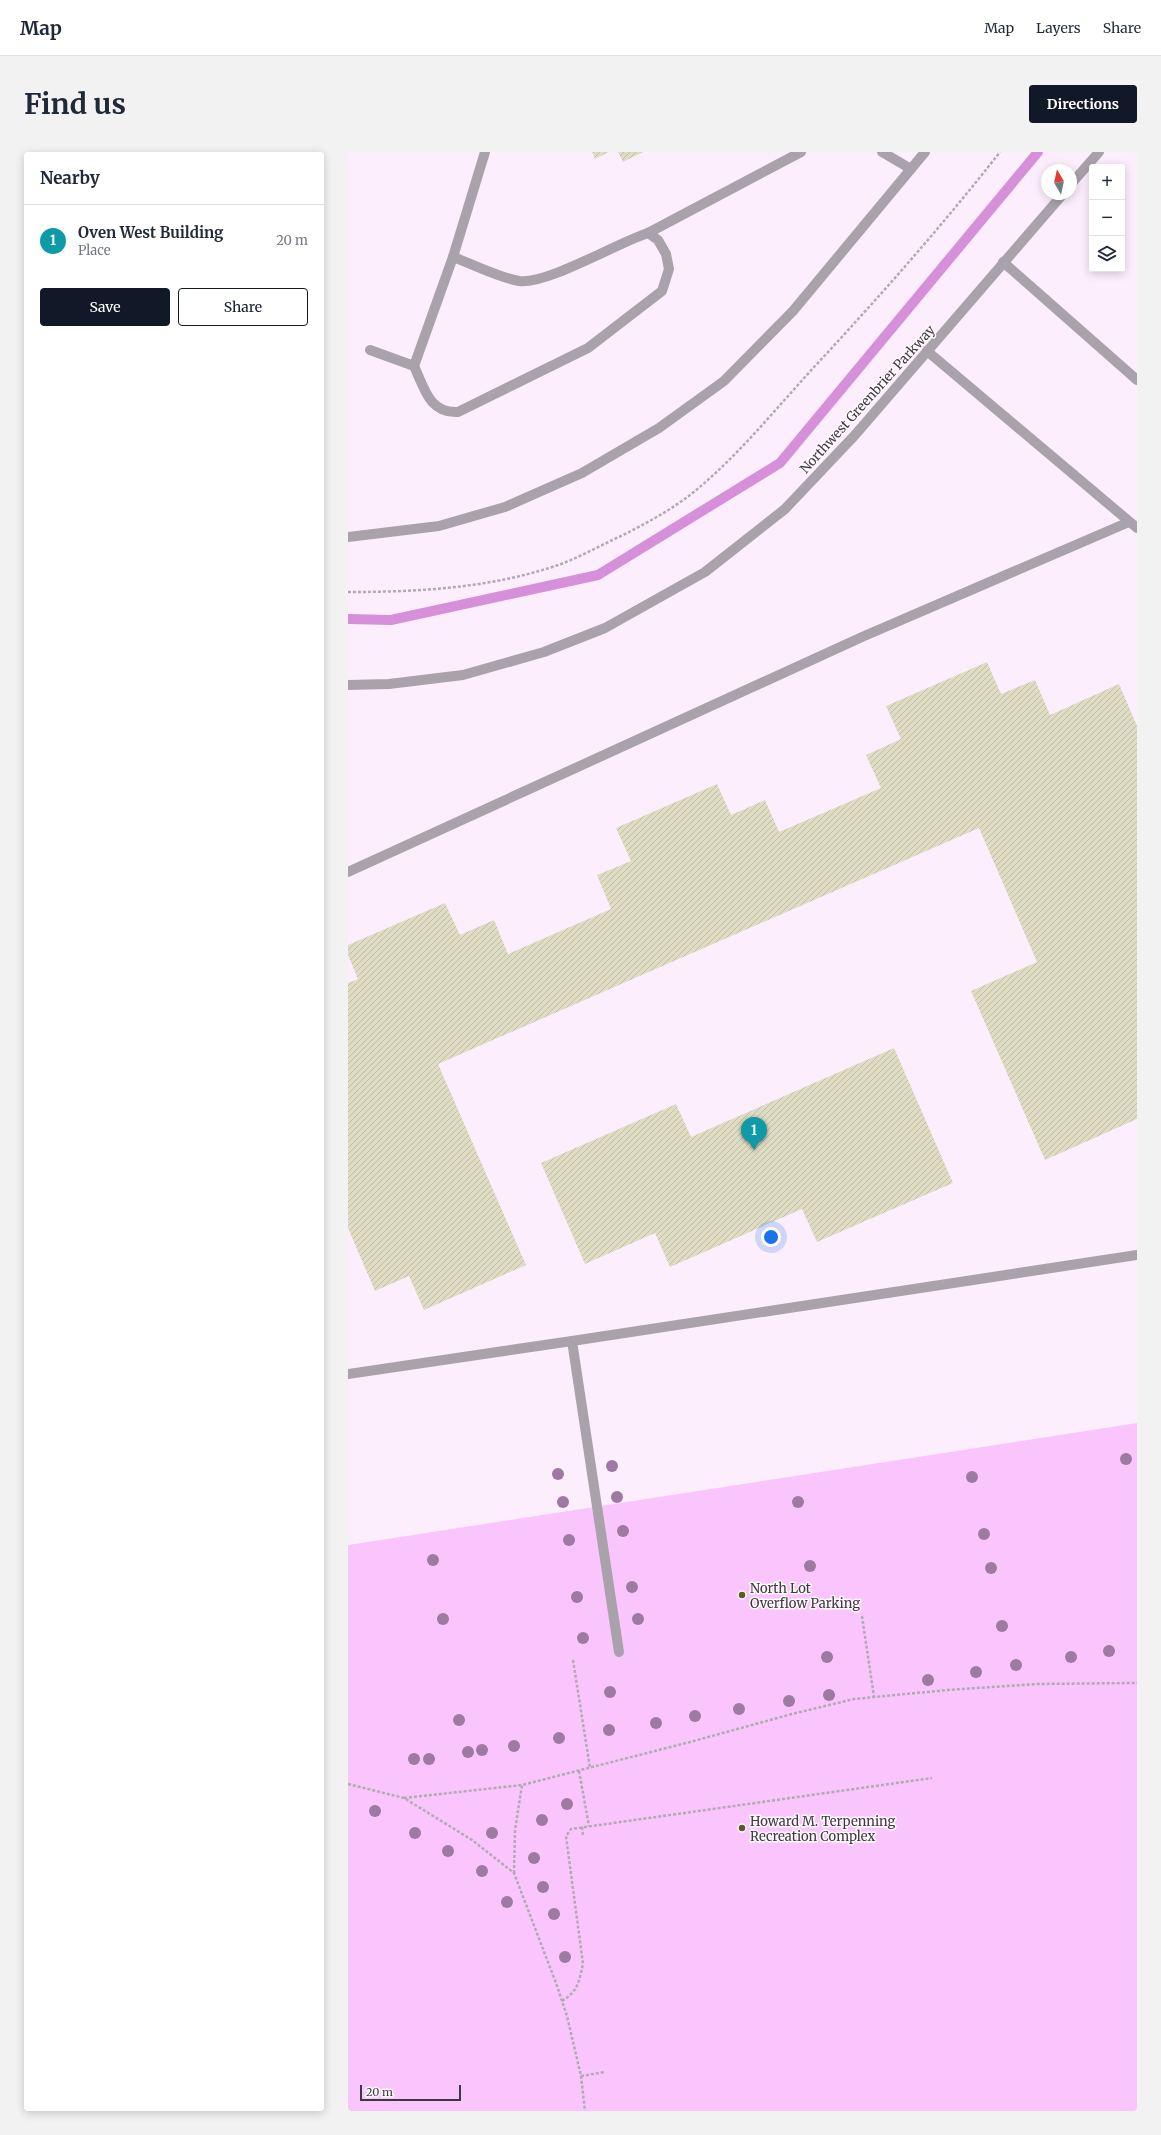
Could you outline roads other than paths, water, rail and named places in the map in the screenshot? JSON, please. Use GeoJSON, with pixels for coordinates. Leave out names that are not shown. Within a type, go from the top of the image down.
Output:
{"type":"FeatureCollection","features":[{"type":"Feature","properties":{"kind":"street"},"geometry":{"type":"LineString","coordinates":[[485,152],[453,257],[414,366],[427,397],[436,406],[447,413],[458,412],[588,348],[662,291],[669,269],[666,254],[658,240],[648,233]]}},
{"type":"Feature","properties":{"kind":"street"},"geometry":{"type":"LineString","coordinates":[[453,257],[503,277],[521,281],[541,279],[629,239],[648,233],[801,152]]}},
{"type":"Feature","properties":{"kind":"street"},"geometry":{"type":"LineString","coordinates":[[882,152],[911,169]]}},
{"type":"Feature","properties":{"kind":"street"},"geometry":{"type":"LineString","coordinates":[[348,537],[439,526],[505,507],[582,473],[659,428],[724,381],[793,311],[925,152]]}},
{"type":"Feature","properties":{"kind":"street"},"geometry":{"type":"LineString","coordinates":[[1077,177],[1099,152]]}},
{"type":"Feature","properties":{"kind":"street","name":"Northwest Greenbrier Parkway"},"geometry":{"type":"LineString","coordinates":[[348,685],[389,684],[463,675],[544,652],[605,628],[698,576],[785,509],[855,435],[1058,200]]}},
{"type":"Feature","properties":{"kind":"street"},"geometry":{"type":"LineString","coordinates":[[1003,262],[1137,380]]}},
{"type":"Feature","properties":{"kind":"street"},"geometry":{"type":"LineString","coordinates":[[370,350],[414,366]]}},
{"type":"Feature","properties":{"kind":"street"},"geometry":{"type":"LineString","coordinates":[[927,352],[1137,528]]}},
{"type":"Feature","properties":{"kind":"street"},"geometry":{"type":"LineString","coordinates":[[348,872],[862,637],[1129,522]]}},
{"type":"Feature","properties":{"kind":"street"},"geometry":{"type":"LineString","coordinates":[[348,1374],[1137,1255]]}},
{"type":"Feature","properties":{"kind":"street"},"geometry":{"type":"LineString","coordinates":[[572,1341],[619,1652]]}},
{"type":"Feature","properties":{"kind":"waterway"},"geometry":{"type":"LineString","coordinates":[[348,619],[391,620],[598,575],[780,463],[1038,152]]}},
{"type":"Feature","properties":{"kind":"place","name":"Oven West Building"},"geometry":{"type":"Point","coordinates":[754,1150]}},
{"type":"Feature","properties":{"kind":"place","name":"North Lot Overflow Parking"},"geometry":{"type":"Point","coordinates":[742,1595]}},
{"type":"Feature","properties":{"kind":"place","name":"Howard M. Terpenning Recreation Complex"},"geometry":{"type":"Point","coordinates":[742,1828]}}]}
